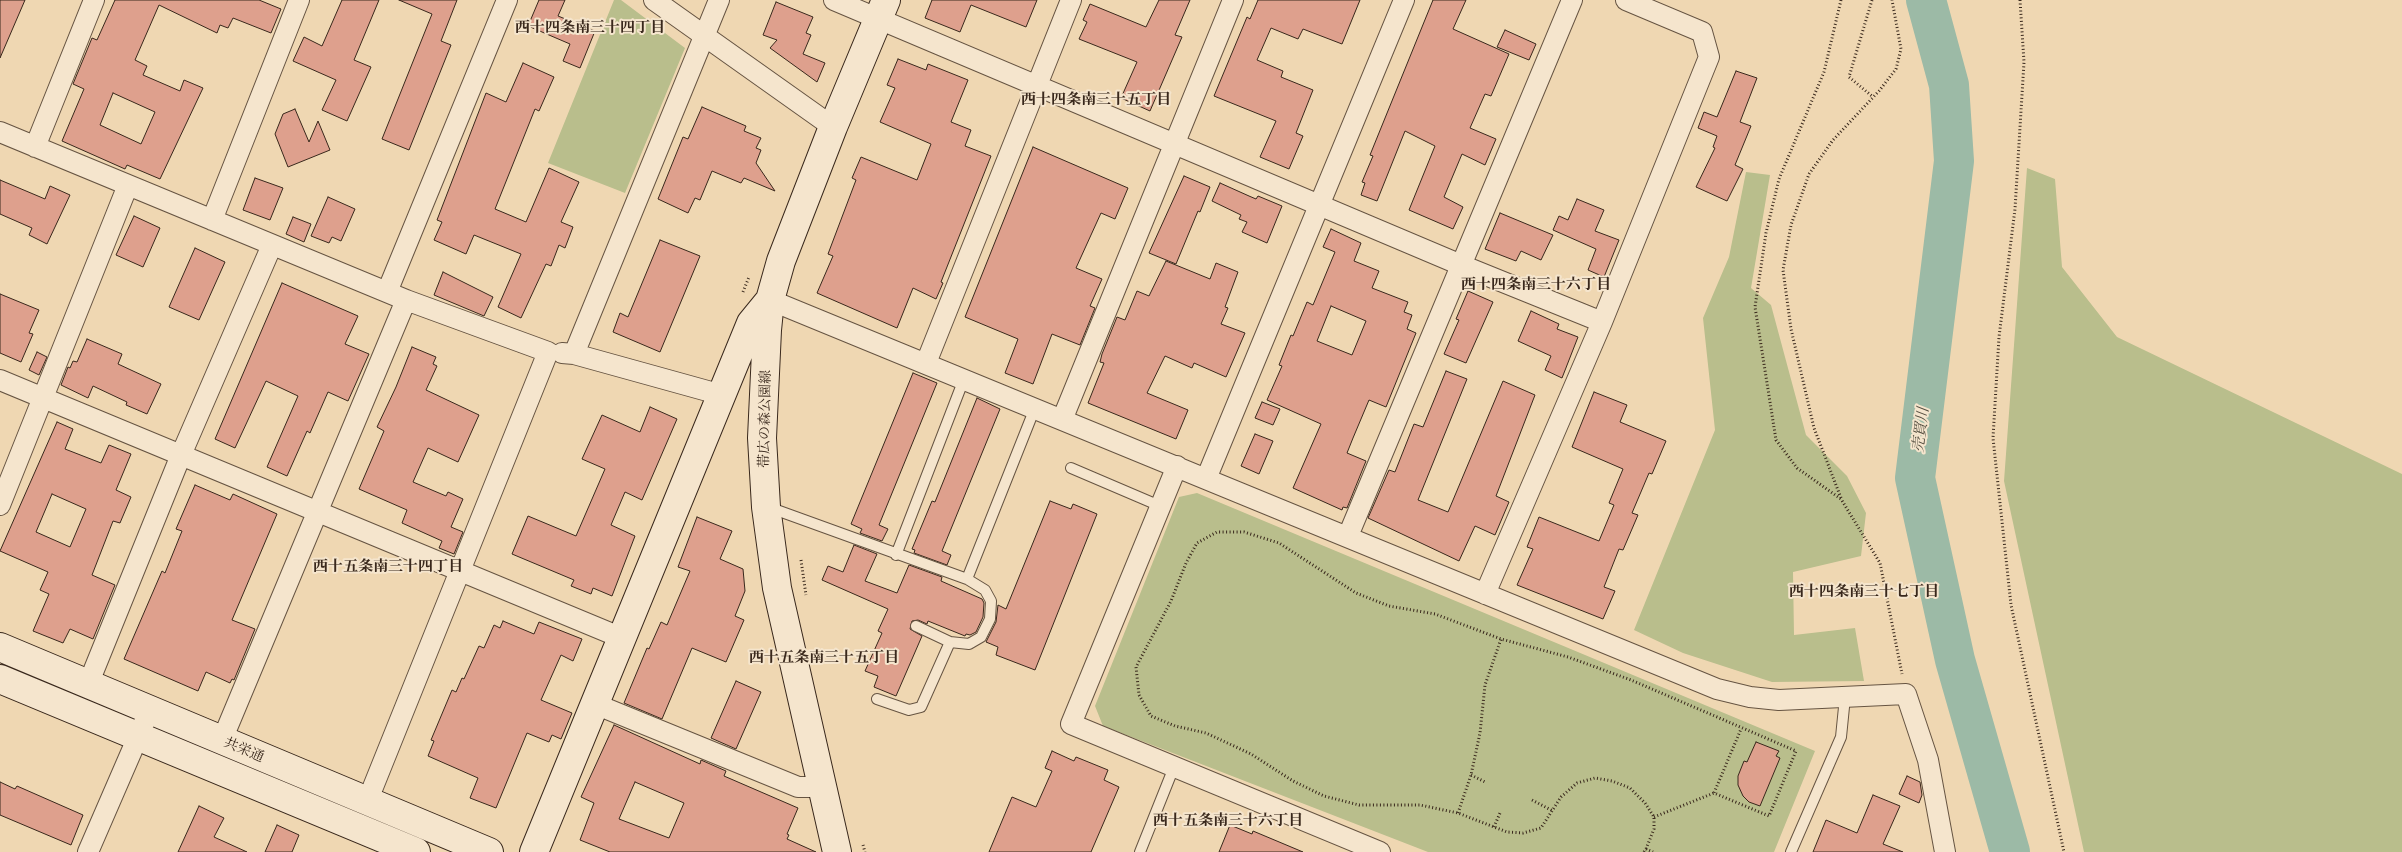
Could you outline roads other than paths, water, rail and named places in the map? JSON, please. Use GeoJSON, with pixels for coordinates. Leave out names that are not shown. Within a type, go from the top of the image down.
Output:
{"type":"FeatureCollection","features":[{"type":"Feature","properties":{"kind":"street"},"geometry":{"type":"LineString","coordinates":[[35,147],[94,0]]}},
{"type":"Feature","properties":{"kind":"street"},"geometry":{"type":"LineString","coordinates":[[212,220],[299,0]]}},
{"type":"Feature","properties":{"kind":"street"},"geometry":{"type":"LineString","coordinates":[[387,292],[507,0]]}},
{"type":"Feature","properties":{"kind":"street"},"geometry":{"type":"LineString","coordinates":[[654,0],[833,127]]}},
{"type":"Feature","properties":{"kind":"street"},"geometry":{"type":"LineString","coordinates":[[574,354],[718,0]]}},
{"type":"Feature","properties":{"kind":"street"},"geometry":{"type":"LineString","coordinates":[[834,0],[882,9],[1037,84],[1460,265],[1602,322]]}},
{"type":"Feature","properties":{"kind":"street"},"geometry":{"type":"LineString","coordinates":[[926,363],[1072,0]]}},
{"type":"Feature","properties":{"kind":"street"},"geometry":{"type":"LineString","coordinates":[[1062,420],[1233,0]]}},
{"type":"Feature","properties":{"kind":"street"},"geometry":{"type":"LineString","coordinates":[[1206,479],[1404,0]]}},
{"type":"Feature","properties":{"kind":"street"},"geometry":{"type":"LineString","coordinates":[[1348,536],[1572,0]]}},
{"type":"Feature","properties":{"kind":"street"},"geometry":{"type":"LineString","coordinates":[[1485,594],[1602,322],[1709,57],[1702,32],[1626,0]]}},
{"type":"Feature","properties":{"kind":"street","name":"帯広の森公園線"},"geometry":{"type":"LineString","coordinates":[[837,852],[777,588],[766,507],[762,438],[770,300],[798,216],[882,9]]}},
{"type":"Feature","properties":{"kind":"street"},"geometry":{"type":"LineString","coordinates":[[0,132],[406,300],[548,352],[574,354],[722,395]]}},
{"type":"Feature","properties":{"kind":"street"},"geometry":{"type":"LineString","coordinates":[[0,506],[128,185]]}},
{"type":"Feature","properties":{"kind":"street"},"geometry":{"type":"LineString","coordinates":[[89,682],[181,455],[272,245]]}},
{"type":"Feature","properties":{"kind":"street"},"geometry":{"type":"LineString","coordinates":[[222,740],[406,300]]}},
{"type":"Feature","properties":{"kind":"street"},"geometry":{"type":"LineString","coordinates":[[534,852],[751,323],[770,300],[1717,689],[1750,697],[1779,700],[1906,694],[1928,760],[1945,852]]}},
{"type":"Feature","properties":{"kind":"street"},"geometry":{"type":"LineString","coordinates":[[367,802],[548,352]]}},
{"type":"Feature","properties":{"kind":"street"},"geometry":{"type":"LineString","coordinates":[[0,380],[622,638]]}},
{"type":"Feature","properties":{"kind":"street"},"geometry":{"type":"LineString","coordinates":[[1177,466],[1071,724],[1174,767],[1345,845],[1380,852]]}},
{"type":"Feature","properties":{"kind":"street","name":"共栄通"},"geometry":{"type":"LineString","coordinates":[[0,647],[89,682],[488,852]]}},
{"type":"Feature","properties":{"kind":"street","name":"共栄通"},"geometry":{"type":"LineString","coordinates":[[0,679],[416,852]]}},
{"type":"Feature","properties":{"kind":"street"},"geometry":{"type":"LineString","coordinates":[[595,704],[798,787],[821,787]]}},
{"type":"Feature","properties":{"kind":"street"},"geometry":{"type":"LineString","coordinates":[[88,852],[150,709]]}},
{"type":"Feature","properties":{"kind":"lane"},"geometry":{"type":"LineString","coordinates":[[896,555],[964,379]]}},
{"type":"Feature","properties":{"kind":"lane"},"geometry":{"type":"LineString","coordinates":[[967,579],[1035,408]]}},
{"type":"Feature","properties":{"kind":"lane"},"geometry":{"type":"LineString","coordinates":[[1071,468],[1160,506]]}},
{"type":"Feature","properties":{"kind":"lane"},"geometry":{"type":"LineString","coordinates":[[766,507],[967,579],[985,590],[991,601],[990,619],[980,637],[969,644],[950,642],[916,626]]}},
{"type":"Feature","properties":{"kind":"lane"},"geometry":{"type":"LineString","coordinates":[[878,698],[909,710],[921,707],[950,642]]}},
{"type":"Feature","properties":{"kind":"lane"},"geometry":{"type":"LineString","coordinates":[[1791,852],[1841,737],[1845,697]]}},
{"type":"Feature","properties":{"kind":"lane"},"geometry":{"type":"LineString","coordinates":[[1140,852],[1174,767]]}},
{"type":"Feature","properties":{"kind":"waterway","name":"売買川"},"geometry":{"type":"LineString","coordinates":[[1926,0],[1949,85],[1954,161],[1915,478],[1955,660],[2010,852]]}},
{"type":"Feature","properties":{"kind":"district","name":"西十四条南三十四丁目"},"geometry":{"type":"Point","coordinates":[590,28]}},
{"type":"Feature","properties":{"kind":"district","name":"西十四条南三十五丁目"},"geometry":{"type":"Point","coordinates":[1096,100]}},
{"type":"Feature","properties":{"kind":"district","name":"西十四条南三十六丁目"},"geometry":{"type":"Point","coordinates":[1536,285]}},
{"type":"Feature","properties":{"kind":"district","name":"西十五条南三十四丁目"},"geometry":{"type":"Point","coordinates":[388,567]}},
{"type":"Feature","properties":{"kind":"district","name":"西十四条南三十七丁目"},"geometry":{"type":"Point","coordinates":[1864,592]}},
{"type":"Feature","properties":{"kind":"district","name":"西十五条南三十五丁目"},"geometry":{"type":"Point","coordinates":[824,658]}},
{"type":"Feature","properties":{"kind":"district","name":"西十五条南三十六丁目"},"geometry":{"type":"Point","coordinates":[1228,821]}}]}
